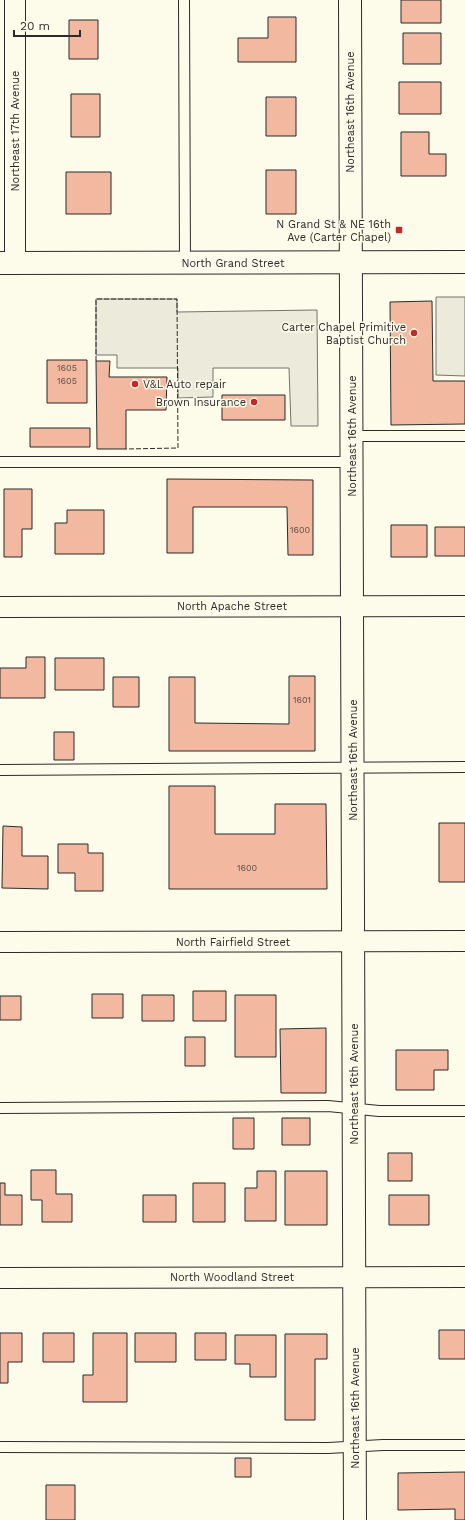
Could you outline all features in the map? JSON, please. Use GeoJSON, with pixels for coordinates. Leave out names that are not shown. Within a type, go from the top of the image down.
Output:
{"type":"FeatureCollection","features":[{"type":"Feature","properties":{"kind":"street","name":"Northeast 17th Avenue"},"geometry":{"type":"LineString","coordinates":[[8,263],[15,0]]}},
{"type":"Feature","properties":{"kind":"street","name":"Northeast 16th Avenue"},"geometry":{"type":"LineString","coordinates":[[350,0],[355,1520]]}},
{"type":"Feature","properties":{"kind":"street","name":"North Grand Street"},"geometry":{"type":"LineString","coordinates":[[8,263],[465,262]]}},
{"type":"Feature","properties":{"kind":"street","name":"North Apache Street"},"geometry":{"type":"LineString","coordinates":[[0,607],[465,606]]}},
{"type":"Feature","properties":{"kind":"street","name":"North Fairfield Street"},"geometry":{"type":"LineString","coordinates":[[0,942],[465,941]]}},
{"type":"Feature","properties":{"kind":"street","name":"North Woodland Street"},"geometry":{"type":"LineString","coordinates":[[0,1278],[465,1277]]}},
{"type":"Feature","properties":{"kind":"lane"},"geometry":{"type":"LineString","coordinates":[[184,0],[185,263]]}},
{"type":"Feature","properties":{"kind":"lane"},"geometry":{"type":"LineString","coordinates":[[352,436],[465,436]]}},
{"type":"Feature","properties":{"kind":"lane"},"geometry":{"type":"LineString","coordinates":[[0,462],[352,462]]}},
{"type":"Feature","properties":{"kind":"lane"},"geometry":{"type":"LineString","coordinates":[[0,770],[352,767],[465,768]]}},
{"type":"Feature","properties":{"kind":"lane"},"geometry":{"type":"LineString","coordinates":[[0,1108],[328,1106],[379,1111],[465,1111]]}},
{"type":"Feature","properties":{"kind":"lane"},"geometry":{"type":"LineString","coordinates":[[0,1447],[328,1448],[355,1446],[465,1445]]}},
{"type":"Feature","properties":{"kind":"shaded area"},"geometry":{"type":"Polygon","coordinates":[[[436,297],[465,297],[465,376],[436,375],[436,297]]]}},
{"type":"Feature","properties":{"kind":"shaded area"},"geometry":{"type":"Polygon","coordinates":[[[96,299],[177,299],[177,312],[317,310],[318,426],[291,426],[289,368],[213,368],[213,397],[178,398],[178,368],[117,368],[117,355],[96,355],[96,299]]]}},
{"type":"Feature","properties":{"kind":"building"},"geometry":{"type":"Polygon","coordinates":[[[401,0],[441,0],[441,23],[401,23],[401,0]]]}},
{"type":"Feature","properties":{"kind":"building"},"geometry":{"type":"Polygon","coordinates":[[[268,17],[296,17],[296,62],[238,62],[238,38],[268,38],[268,17]]]}},
{"type":"Feature","properties":{"kind":"building"},"geometry":{"type":"Polygon","coordinates":[[[69,20],[98,20],[98,59],[69,59],[69,20]]]}},
{"type":"Feature","properties":{"kind":"building"},"geometry":{"type":"Polygon","coordinates":[[[403,33],[441,33],[441,64],[403,64],[403,33]]]}},
{"type":"Feature","properties":{"kind":"building"},"geometry":{"type":"Polygon","coordinates":[[[399,82],[441,82],[441,114],[399,114],[399,82]]]}},
{"type":"Feature","properties":{"kind":"building"},"geometry":{"type":"Polygon","coordinates":[[[71,94],[100,94],[100,137],[71,137],[71,94]]]}},
{"type":"Feature","properties":{"kind":"building"},"geometry":{"type":"Polygon","coordinates":[[[266,97],[296,97],[296,136],[266,136],[266,97]]]}},
{"type":"Feature","properties":{"kind":"building"},"geometry":{"type":"Polygon","coordinates":[[[401,132],[429,132],[429,154],[446,154],[446,176],[401,176],[401,132]]]}},
{"type":"Feature","properties":{"kind":"building"},"geometry":{"type":"Polygon","coordinates":[[[266,170],[296,170],[296,214],[266,214],[266,170]]]}},
{"type":"Feature","properties":{"kind":"building"},"geometry":{"type":"Polygon","coordinates":[[[66,172],[111,172],[111,214],[66,214],[66,172]]]}},
{"type":"Feature","properties":{"kind":"building"},"geometry":{"type":"Polygon","coordinates":[[[432,301],[433,381],[465,381],[465,424],[391,425],[390,302],[432,301]]]}},
{"type":"Feature","properties":{"kind":"building"},"geometry":{"type":"Polygon","coordinates":[[[47,360],[87,360],[87,403],[47,403],[47,360]]]}},
{"type":"Feature","properties":{"kind":"building"},"geometry":{"type":"Polygon","coordinates":[[[96,361],[110,361],[109,377],[167,377],[166,410],[126,410],[126,449],[97,449],[96,361]]]}},
{"type":"Feature","properties":{"kind":"building"},"geometry":{"type":"Polygon","coordinates":[[[222,395],[285,395],[285,420],[222,420],[222,395]]]}},
{"type":"Feature","properties":{"kind":"building"},"geometry":{"type":"Polygon","coordinates":[[[30,428],[90,428],[90,447],[30,447],[30,428]]]}},
{"type":"Feature","properties":{"kind":"building"},"geometry":{"type":"Polygon","coordinates":[[[167,479],[313,480],[313,555],[288,555],[287,507],[193,507],[193,553],[167,553],[167,479]]]}},
{"type":"Feature","properties":{"kind":"building"},"geometry":{"type":"Polygon","coordinates":[[[4,489],[32,489],[32,529],[22,529],[22,557],[4,557],[4,489]]]}},
{"type":"Feature","properties":{"kind":"building"},"geometry":{"type":"Polygon","coordinates":[[[67,510],[104,510],[104,554],[55,554],[55,523],[67,523],[67,510]]]}},
{"type":"Feature","properties":{"kind":"building"},"geometry":{"type":"Polygon","coordinates":[[[391,525],[427,525],[427,557],[391,557],[391,525]]]}},
{"type":"Feature","properties":{"kind":"building"},"geometry":{"type":"Polygon","coordinates":[[[435,527],[465,527],[465,556],[435,556],[435,527]]]}},
{"type":"Feature","properties":{"kind":"building"},"geometry":{"type":"Polygon","coordinates":[[[26,657],[45,657],[45,698],[0,698],[0,668],[26,668],[26,657]]]}},
{"type":"Feature","properties":{"kind":"building"},"geometry":{"type":"Polygon","coordinates":[[[55,658],[104,658],[104,690],[55,690],[55,658]]]}},
{"type":"Feature","properties":{"kind":"building"},"geometry":{"type":"Polygon","coordinates":[[[289,676],[315,676],[315,751],[169,751],[169,677],[195,677],[195,723],[289,724],[289,676]]]}},
{"type":"Feature","properties":{"kind":"building"},"geometry":{"type":"Polygon","coordinates":[[[113,677],[139,677],[139,707],[113,707],[113,677]]]}},
{"type":"Feature","properties":{"kind":"building"},"geometry":{"type":"Polygon","coordinates":[[[54,732],[74,732],[74,760],[54,760],[54,732]]]}},
{"type":"Feature","properties":{"kind":"building"},"geometry":{"type":"Polygon","coordinates":[[[169,786],[215,786],[215,834],[275,834],[275,804],[326,804],[327,889],[169,889],[169,786]]]}},
{"type":"Feature","properties":{"kind":"building"},"geometry":{"type":"Polygon","coordinates":[[[439,823],[465,823],[465,882],[439,882],[439,823]]]}},
{"type":"Feature","properties":{"kind":"building"},"geometry":{"type":"Polygon","coordinates":[[[3,826],[22,827],[22,856],[48,856],[48,889],[2,888],[3,826]]]}},
{"type":"Feature","properties":{"kind":"building"},"geometry":{"type":"Polygon","coordinates":[[[58,844],[88,844],[88,853],[103,853],[103,891],[75,891],[75,873],[58,873],[58,844]]]}},
{"type":"Feature","properties":{"kind":"building"},"geometry":{"type":"Polygon","coordinates":[[[193,991],[226,991],[226,1021],[193,1021],[193,991]]]}},
{"type":"Feature","properties":{"kind":"building"},"geometry":{"type":"Polygon","coordinates":[[[92,994],[123,994],[123,1018],[92,1018],[92,994]]]}},
{"type":"Feature","properties":{"kind":"building"},"geometry":{"type":"Polygon","coordinates":[[[142,995],[174,995],[174,1021],[142,1021],[142,995]]]}},
{"type":"Feature","properties":{"kind":"building"},"geometry":{"type":"Polygon","coordinates":[[[235,995],[276,995],[276,1057],[235,1057],[235,995]]]}},
{"type":"Feature","properties":{"kind":"building"},"geometry":{"type":"Polygon","coordinates":[[[0,996],[21,996],[21,1020],[0,1020],[0,996]]]}},
{"type":"Feature","properties":{"kind":"building"},"geometry":{"type":"Polygon","coordinates":[[[326,1028],[326,1093],[281,1093],[280,1029],[326,1028]]]}},
{"type":"Feature","properties":{"kind":"building"},"geometry":{"type":"Polygon","coordinates":[[[185,1037],[205,1037],[205,1066],[185,1066],[185,1037]]]}},
{"type":"Feature","properties":{"kind":"building"},"geometry":{"type":"Polygon","coordinates":[[[396,1050],[448,1050],[448,1070],[434,1070],[434,1090],[396,1090],[396,1050]]]}},
{"type":"Feature","properties":{"kind":"building"},"geometry":{"type":"Polygon","coordinates":[[[233,1118],[254,1118],[254,1149],[233,1149],[233,1118]]]}},
{"type":"Feature","properties":{"kind":"building"},"geometry":{"type":"Polygon","coordinates":[[[282,1118],[310,1118],[310,1145],[282,1145],[282,1118]]]}},
{"type":"Feature","properties":{"kind":"building"},"geometry":{"type":"Polygon","coordinates":[[[388,1153],[412,1153],[412,1181],[388,1181],[388,1153]]]}},
{"type":"Feature","properties":{"kind":"building"},"geometry":{"type":"Polygon","coordinates":[[[31,1170],[56,1170],[56,1194],[72,1194],[72,1222],[42,1222],[42,1200],[31,1200],[31,1170]]]}},
{"type":"Feature","properties":{"kind":"building"},"geometry":{"type":"Polygon","coordinates":[[[257,1171],[276,1171],[276,1221],[245,1221],[245,1188],[257,1188],[257,1171]]]}},
{"type":"Feature","properties":{"kind":"building"},"geometry":{"type":"Polygon","coordinates":[[[285,1171],[327,1171],[327,1225],[285,1225],[285,1171]]]}},
{"type":"Feature","properties":{"kind":"building"},"geometry":{"type":"Polygon","coordinates":[[[0,1183],[5,1183],[5,1195],[22,1195],[22,1225],[0,1225],[0,1183]]]}},
{"type":"Feature","properties":{"kind":"building"},"geometry":{"type":"Polygon","coordinates":[[[193,1183],[225,1183],[225,1222],[193,1222],[193,1183]]]}},
{"type":"Feature","properties":{"kind":"building"},"geometry":{"type":"Polygon","coordinates":[[[143,1195],[176,1195],[176,1222],[143,1222],[143,1195]]]}},
{"type":"Feature","properties":{"kind":"building"},"geometry":{"type":"Polygon","coordinates":[[[389,1195],[429,1195],[429,1225],[389,1225],[389,1195]]]}},
{"type":"Feature","properties":{"kind":"building"},"geometry":{"type":"Polygon","coordinates":[[[439,1330],[465,1330],[465,1359],[439,1359],[439,1330]]]}},
{"type":"Feature","properties":{"kind":"building"},"geometry":{"type":"Polygon","coordinates":[[[0,1333],[22,1333],[22,1362],[8,1362],[8,1383],[0,1383],[0,1333]]]}},
{"type":"Feature","properties":{"kind":"building"},"geometry":{"type":"Polygon","coordinates":[[[43,1333],[74,1333],[74,1362],[43,1362],[43,1333]]]}},
{"type":"Feature","properties":{"kind":"building"},"geometry":{"type":"Polygon","coordinates":[[[93,1333],[127,1333],[127,1402],[83,1402],[83,1375],[93,1375],[93,1333]]]}},
{"type":"Feature","properties":{"kind":"building"},"geometry":{"type":"Polygon","coordinates":[[[135,1333],[176,1333],[176,1362],[135,1362],[135,1333]]]}},
{"type":"Feature","properties":{"kind":"building"},"geometry":{"type":"Polygon","coordinates":[[[195,1333],[226,1333],[226,1360],[195,1360],[195,1333]]]}},
{"type":"Feature","properties":{"kind":"building"},"geometry":{"type":"Polygon","coordinates":[[[285,1334],[327,1334],[327,1359],[315,1359],[315,1420],[285,1420],[285,1334]]]}},
{"type":"Feature","properties":{"kind":"building"},"geometry":{"type":"Polygon","coordinates":[[[235,1335],[276,1335],[276,1377],[250,1377],[250,1364],[235,1364],[235,1335]]]}},
{"type":"Feature","properties":{"kind":"building"},"geometry":{"type":"Polygon","coordinates":[[[235,1458],[251,1458],[251,1477],[235,1477],[235,1458]]]}},
{"type":"Feature","properties":{"kind":"building"},"geometry":{"type":"Polygon","coordinates":[[[465,1472],[465,1520],[455,1520],[455,1509],[398,1510],[398,1473],[465,1472]]]}},
{"type":"Feature","properties":{"kind":"building"},"geometry":{"type":"Polygon","coordinates":[[[46,1485],[75,1485],[75,1520],[46,1520],[46,1485]]]}},
{"type":"Feature","properties":{"kind":"fence"},"geometry":{"type":"LineString","coordinates":[[96,361],[96,299],[177,299],[178,448],[126,449]]}},
{"type":"Feature","properties":{"kind":"place","name":"N Grand St & NE 16th Ave (Carter Chapel)"},"geometry":{"type":"Point","coordinates":[399,230]}},
{"type":"Feature","properties":{"kind":"place","name":"Carter Chapel Primitive Baptist Church"},"geometry":{"type":"Point","coordinates":[414,333]}},
{"type":"Feature","properties":{"kind":"place","name":"V&L Auto repair"},"geometry":{"type":"Point","coordinates":[135,384]}},
{"type":"Feature","properties":{"kind":"place","name":"Brown Insurance"},"geometry":{"type":"Point","coordinates":[254,402]}}]}
